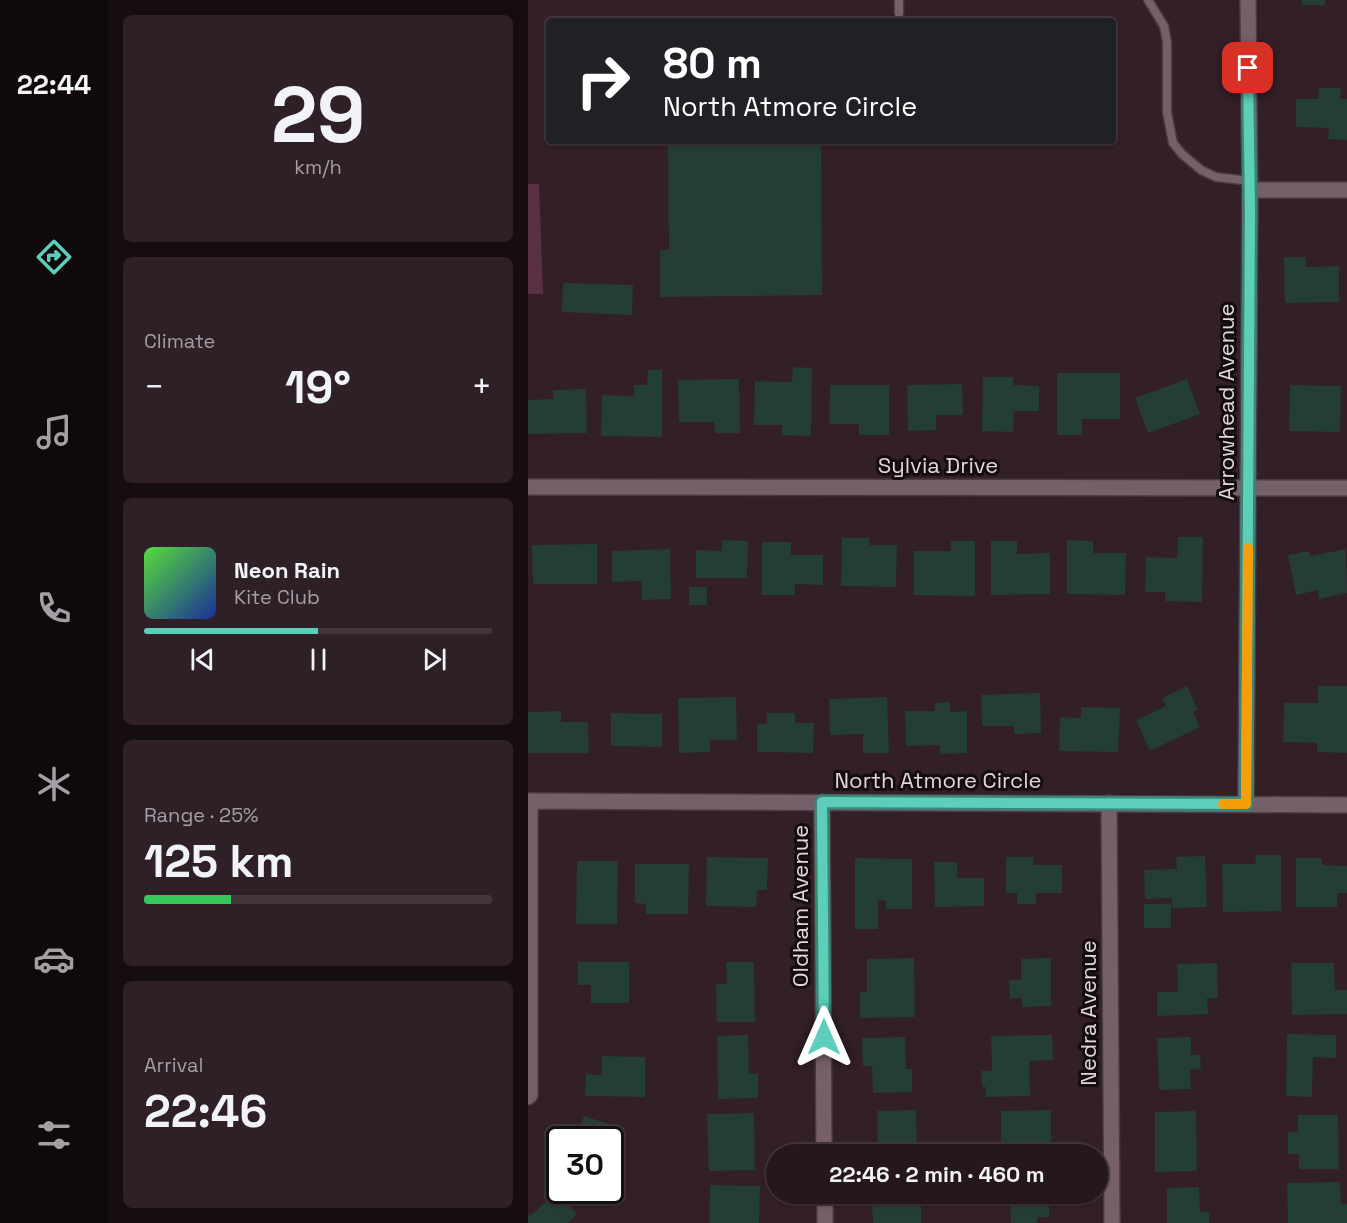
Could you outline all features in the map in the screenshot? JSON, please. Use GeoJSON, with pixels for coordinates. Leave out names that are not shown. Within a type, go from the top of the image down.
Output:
{"type":"FeatureCollection","features":[{"type":"Feature","properties":{"kind":"street","name":"Arrowhead Avenue"},"geometry":{"type":"LineString","coordinates":[[1246,804],[1250,185],[1248,0]]}},
{"type":"Feature","properties":{"kind":"street"},"geometry":{"type":"LineString","coordinates":[[1250,185],[1347,190]]}},
{"type":"Feature","properties":{"kind":"street","name":"Sylvia Drive"},"geometry":{"type":"LineString","coordinates":[[528,487],[1347,488]]}},
{"type":"Feature","properties":{"kind":"street"},"geometry":{"type":"LineString","coordinates":[[528,1097],[530,1095],[529,801]]}},
{"type":"Feature","properties":{"kind":"street","name":"North Atmore Circle"},"geometry":{"type":"LineString","coordinates":[[529,801],[1347,805]]}},
{"type":"Feature","properties":{"kind":"street","name":"Oldham Avenue"},"geometry":{"type":"LineString","coordinates":[[822,802],[825,1144]]}},
{"type":"Feature","properties":{"kind":"street","name":"Nedra Avenue"},"geometry":{"type":"LineString","coordinates":[[1109,803],[1112,1223]]}},
{"type":"Feature","properties":{"kind":"street"},"geometry":{"type":"LineString","coordinates":[[825,1204],[825,1223]]}},
{"type":"Feature","properties":{"kind":"lane"},"geometry":{"type":"LineString","coordinates":[[899,0],[899,14]]}},
{"type":"Feature","properties":{"kind":"lane"},"geometry":{"type":"LineString","coordinates":[[1148,0],[1164,26],[1167,42],[1167,112],[1173,143],[1201,170],[1216,177],[1250,185]]}},
{"type":"Feature","properties":{"kind":"shaded area"},"geometry":{"type":"Polygon","coordinates":[[[528,184],[539,184],[543,294],[528,294],[528,184]]]}},
{"type":"Feature","properties":{"kind":"building"},"geometry":{"type":"Polygon","coordinates":[[[1302,0],[1325,0],[1325,5],[1302,5],[1302,0]]]}},
{"type":"Feature","properties":{"kind":"building"},"geometry":{"type":"Polygon","coordinates":[[[1319,88],[1341,88],[1340,99],[1347,99],[1347,140],[1328,139],[1329,128],[1296,127],[1296,99],[1318,99],[1319,88]]]}},
{"type":"Feature","properties":{"kind":"building"},"geometry":{"type":"Polygon","coordinates":[[[668,144],[821,144],[822,295],[660,297],[660,250],[669,250],[668,144]]]}},
{"type":"Feature","properties":{"kind":"building"},"geometry":{"type":"Polygon","coordinates":[[[1284,257],[1306,257],[1306,267],[1339,266],[1339,302],[1285,303],[1284,257]]]}},
{"type":"Feature","properties":{"kind":"building"},"geometry":{"type":"Polygon","coordinates":[[[563,283],[633,285],[632,315],[562,312],[563,283]]]}},
{"type":"Feature","properties":{"kind":"building"},"geometry":{"type":"Polygon","coordinates":[[[793,367],[812,368],[811,436],[782,435],[782,425],[754,425],[755,381],[792,382],[793,367]]]}},
{"type":"Feature","properties":{"kind":"building"},"geometry":{"type":"Polygon","coordinates":[[[648,370],[662,370],[662,437],[601,436],[602,395],[634,396],[634,385],[647,385],[648,370]]]}},
{"type":"Feature","properties":{"kind":"building"},"geometry":{"type":"Polygon","coordinates":[[[1057,373],[1120,373],[1120,419],[1082,419],[1082,435],[1057,435],[1057,373]]]}},
{"type":"Feature","properties":{"kind":"building"},"geometry":{"type":"Polygon","coordinates":[[[983,377],[1013,377],[1013,385],[1039,386],[1039,411],[1014,411],[1013,432],[982,431],[983,377]]]}},
{"type":"Feature","properties":{"kind":"building"},"geometry":{"type":"Polygon","coordinates":[[[739,379],[740,433],[715,433],[714,422],[679,422],[678,380],[739,379]]]}},
{"type":"Feature","properties":{"kind":"building"},"geometry":{"type":"Polygon","coordinates":[[[1187,379],[1200,414],[1148,433],[1135,398],[1187,379]]]}},
{"type":"Feature","properties":{"kind":"building"},"geometry":{"type":"Polygon","coordinates":[[[962,384],[963,415],[936,415],[936,430],[908,431],[907,385],[962,384]]]}},
{"type":"Feature","properties":{"kind":"building"},"geometry":{"type":"Polygon","coordinates":[[[830,385],[889,385],[889,435],[859,435],[859,424],[829,424],[830,385]]]}},
{"type":"Feature","properties":{"kind":"building"},"geometry":{"type":"Polygon","coordinates":[[[1290,385],[1341,386],[1340,432],[1289,431],[1290,385]]]}},
{"type":"Feature","properties":{"kind":"building"},"geometry":{"type":"Polygon","coordinates":[[[586,389],[587,433],[528,434],[528,400],[553,399],[553,390],[586,389]]]}},
{"type":"Feature","properties":{"kind":"building"},"geometry":{"type":"Polygon","coordinates":[[[1178,537],[1203,537],[1202,602],[1165,601],[1165,592],[1145,592],[1146,557],[1177,558],[1178,537]]]}},
{"type":"Feature","properties":{"kind":"building"},"geometry":{"type":"Polygon","coordinates":[[[842,538],[870,538],[869,545],[897,545],[896,587],[841,586],[842,538]]]}},
{"type":"Feature","properties":{"kind":"building"},"geometry":{"type":"Polygon","coordinates":[[[722,540],[748,541],[747,578],[696,578],[696,550],[722,551],[722,540]]]}},
{"type":"Feature","properties":{"kind":"building"},"geometry":{"type":"Polygon","coordinates":[[[1067,540],[1093,541],[1093,553],[1126,553],[1125,595],[1067,594],[1067,540]]]}},
{"type":"Feature","properties":{"kind":"building"},"geometry":{"type":"Polygon","coordinates":[[[951,541],[975,541],[975,596],[914,595],[914,551],[951,551],[951,541]]]}},
{"type":"Feature","properties":{"kind":"building"},"geometry":{"type":"Polygon","coordinates":[[[991,541],[1017,541],[1017,554],[1050,553],[1050,594],[991,595],[991,541]]]}},
{"type":"Feature","properties":{"kind":"building"},"geometry":{"type":"Polygon","coordinates":[[[762,542],[791,542],[791,555],[823,555],[823,585],[795,584],[795,595],[762,595],[762,542]]]}},
{"type":"Feature","properties":{"kind":"building"},"geometry":{"type":"Polygon","coordinates":[[[597,544],[597,584],[533,584],[532,545],[597,544]]]}},
{"type":"Feature","properties":{"kind":"building"},"geometry":{"type":"Polygon","coordinates":[[[670,549],[671,599],[642,600],[642,581],[612,582],[612,551],[670,549]]]}},
{"type":"Feature","properties":{"kind":"building"},"geometry":{"type":"Polygon","coordinates":[[[1346,549],[1347,593],[1319,599],[1318,590],[1296,595],[1288,555],[1309,551],[1310,556],[1346,549]]]}},
{"type":"Feature","properties":{"kind":"building"},"geometry":{"type":"Polygon","coordinates":[[[689,587],[707,587],[707,605],[689,605],[689,587]]]}},
{"type":"Feature","properties":{"kind":"building"},"geometry":{"type":"Polygon","coordinates":[[[1187,686],[1198,710],[1193,712],[1200,727],[1150,751],[1136,720],[1166,706],[1162,698],[1187,686]]]}},
{"type":"Feature","properties":{"kind":"building"},"geometry":{"type":"Polygon","coordinates":[[[1318,686],[1347,686],[1347,753],[1317,752],[1317,743],[1283,742],[1284,703],[1318,703],[1318,686]]]}},
{"type":"Feature","properties":{"kind":"building"},"geometry":{"type":"Polygon","coordinates":[[[1040,693],[1041,733],[1014,734],[1014,726],[982,726],[981,695],[1040,693]]]}},
{"type":"Feature","properties":{"kind":"building"},"geometry":{"type":"Polygon","coordinates":[[[736,697],[737,740],[710,740],[710,752],[679,753],[678,698],[736,697]]]}},
{"type":"Feature","properties":{"kind":"building"},"geometry":{"type":"Polygon","coordinates":[[[887,697],[889,753],[863,753],[863,734],[830,735],[829,699],[887,697]]]}},
{"type":"Feature","properties":{"kind":"building"},"geometry":{"type":"Polygon","coordinates":[[[950,702],[950,712],[967,711],[967,753],[940,754],[940,745],[906,746],[905,711],[935,711],[935,703],[950,702]]]}},
{"type":"Feature","properties":{"kind":"building"},"geometry":{"type":"Polygon","coordinates":[[[1081,707],[1120,708],[1118,752],[1059,751],[1060,717],[1081,718],[1081,707]]]}},
{"type":"Feature","properties":{"kind":"building"},"geometry":{"type":"Polygon","coordinates":[[[561,711],[561,722],[588,722],[589,753],[528,753],[528,712],[561,711]]]}},
{"type":"Feature","properties":{"kind":"building"},"geometry":{"type":"Polygon","coordinates":[[[611,713],[662,714],[662,747],[611,746],[611,713]]]}},
{"type":"Feature","properties":{"kind":"building"},"geometry":{"type":"Polygon","coordinates":[[[767,713],[795,713],[795,723],[814,723],[813,753],[757,752],[757,724],[767,724],[767,713]]]}},
{"type":"Feature","properties":{"kind":"building"},"geometry":{"type":"Polygon","coordinates":[[[1255,855],[1281,855],[1281,911],[1223,912],[1222,864],[1256,864],[1255,855]]]}},
{"type":"Feature","properties":{"kind":"building"},"geometry":{"type":"Polygon","coordinates":[[[1205,856],[1207,907],[1172,908],[1172,898],[1145,899],[1144,870],[1177,869],[1176,857],[1205,856]]]}},
{"type":"Feature","properties":{"kind":"building"},"geometry":{"type":"Polygon","coordinates":[[[707,857],[768,858],[767,890],[757,890],[756,907],[706,906],[707,857]]]}},
{"type":"Feature","properties":{"kind":"building"},"geometry":{"type":"Polygon","coordinates":[[[1006,857],[1033,857],[1033,865],[1062,865],[1062,893],[1036,893],[1036,904],[1017,904],[1017,893],[1006,893],[1006,857]]]}},
{"type":"Feature","properties":{"kind":"building"},"geometry":{"type":"Polygon","coordinates":[[[855,858],[912,859],[912,909],[886,909],[886,901],[878,900],[878,929],[855,929],[855,858]]]}},
{"type":"Feature","properties":{"kind":"building"},"geometry":{"type":"Polygon","coordinates":[[[1296,858],[1322,858],[1322,865],[1347,866],[1347,893],[1337,893],[1337,907],[1296,907],[1296,858]]]}},
{"type":"Feature","properties":{"kind":"building"},"geometry":{"type":"Polygon","coordinates":[[[577,861],[618,861],[617,924],[576,924],[577,861]]]}},
{"type":"Feature","properties":{"kind":"building"},"geometry":{"type":"Polygon","coordinates":[[[934,862],[957,862],[957,878],[984,878],[984,906],[935,907],[934,862]]]}},
{"type":"Feature","properties":{"kind":"building"},"geometry":{"type":"Polygon","coordinates":[[[635,864],[689,864],[688,914],[646,914],[646,904],[635,903],[635,864]]]}},
{"type":"Feature","properties":{"kind":"building"},"geometry":{"type":"Polygon","coordinates":[[[1144,904],[1171,904],[1171,928],[1144,928],[1144,904]]]}},
{"type":"Feature","properties":{"kind":"building"},"geometry":{"type":"Polygon","coordinates":[[[914,958],[915,1017],[860,1018],[860,992],[867,992],[867,959],[914,958]]]}},
{"type":"Feature","properties":{"kind":"building"},"geometry":{"type":"Polygon","coordinates":[[[1051,958],[1051,1006],[1022,1007],[1022,998],[1010,998],[1009,980],[1021,980],[1021,959],[1051,958]]]}},
{"type":"Feature","properties":{"kind":"building"},"geometry":{"type":"Polygon","coordinates":[[[578,962],[629,962],[629,1003],[591,1003],[591,985],[578,985],[578,962]]]}},
{"type":"Feature","properties":{"kind":"building"},"geometry":{"type":"Polygon","coordinates":[[[726,962],[754,962],[755,1022],[717,1022],[716,984],[727,984],[726,962]]]}},
{"type":"Feature","properties":{"kind":"building"},"geometry":{"type":"Polygon","coordinates":[[[1217,963],[1218,998],[1207,998],[1208,1014],[1157,1016],[1157,992],[1178,992],[1177,964],[1217,963]]]}},
{"type":"Feature","properties":{"kind":"building"},"geometry":{"type":"Polygon","coordinates":[[[1291,963],[1334,963],[1335,990],[1347,990],[1347,1014],[1292,1015],[1291,963]]]}},
{"type":"Feature","properties":{"kind":"building"},"geometry":{"type":"Polygon","coordinates":[[[1287,1034],[1336,1035],[1336,1058],[1313,1057],[1312,1097],[1286,1096],[1287,1034]]]}},
{"type":"Feature","properties":{"kind":"building"},"geometry":{"type":"Polygon","coordinates":[[[748,1035],[749,1074],[758,1074],[758,1098],[718,1099],[717,1036],[748,1035]]]}},
{"type":"Feature","properties":{"kind":"building"},"geometry":{"type":"Polygon","coordinates":[[[1052,1035],[1053,1060],[1029,1061],[1030,1096],[986,1097],[986,1087],[982,1087],[981,1071],[992,1071],[991,1036],[1052,1035]]]}},
{"type":"Feature","properties":{"kind":"building"},"geometry":{"type":"Polygon","coordinates":[[[905,1037],[906,1069],[912,1069],[912,1092],[873,1093],[872,1066],[863,1066],[862,1038],[905,1037]]]}},
{"type":"Feature","properties":{"kind":"building"},"geometry":{"type":"Polygon","coordinates":[[[1191,1037],[1191,1055],[1200,1055],[1201,1069],[1190,1070],[1191,1089],[1159,1090],[1157,1038],[1191,1037]]]}},
{"type":"Feature","properties":{"kind":"building"},"geometry":{"type":"Polygon","coordinates":[[[602,1056],[645,1057],[645,1097],[585,1096],[586,1074],[602,1075],[602,1056]]]}},
{"type":"Feature","properties":{"kind":"building"},"geometry":{"type":"Polygon","coordinates":[[[916,1110],[917,1144],[878,1144],[877,1111],[916,1110]]]}},
{"type":"Feature","properties":{"kind":"building"},"geometry":{"type":"Polygon","coordinates":[[[1051,1110],[1051,1143],[1001,1144],[1001,1111],[1051,1110]]]}},
{"type":"Feature","properties":{"kind":"building"},"geometry":{"type":"Polygon","coordinates":[[[1196,1111],[1197,1171],[1155,1172],[1155,1112],[1196,1111]]]}},
{"type":"Feature","properties":{"kind":"building"},"geometry":{"type":"Polygon","coordinates":[[[754,1113],[755,1170],[709,1171],[707,1114],[754,1113]]]}},
{"type":"Feature","properties":{"kind":"building"},"geometry":{"type":"Polygon","coordinates":[[[1298,1115],[1338,1115],[1339,1169],[1299,1169],[1299,1154],[1288,1154],[1288,1132],[1298,1132],[1298,1115]]]}},
{"type":"Feature","properties":{"kind":"building"},"geometry":{"type":"Polygon","coordinates":[[[584,1116],[615,1126],[581,1126],[584,1116]]]}},
{"type":"Feature","properties":{"kind":"building"},"geometry":{"type":"Polygon","coordinates":[[[1340,1182],[1341,1204],[1347,1204],[1347,1223],[1288,1223],[1287,1183],[1340,1182]]]}},
{"type":"Feature","properties":{"kind":"building"},"geometry":{"type":"Polygon","coordinates":[[[710,1185],[760,1186],[759,1223],[709,1223],[710,1185]]]}},
{"type":"Feature","properties":{"kind":"building"},"geometry":{"type":"Polygon","coordinates":[[[1199,1187],[1200,1212],[1209,1212],[1209,1223],[1167,1223],[1167,1188],[1199,1187]]]}},
{"type":"Feature","properties":{"kind":"building"},"geometry":{"type":"Polygon","coordinates":[[[546,1202],[546,1204],[568,1204],[577,1214],[567,1223],[528,1223],[528,1213],[530,1216],[546,1202]]]}},
{"type":"Feature","properties":{"kind":"building"},"geometry":{"type":"Polygon","coordinates":[[[921,1204],[921,1223],[873,1223],[872,1205],[921,1204]]]}},
{"type":"Feature","properties":{"kind":"building"},"geometry":{"type":"Polygon","coordinates":[[[1010,1204],[1049,1204],[1049,1217],[1037,1217],[1037,1223],[1011,1223],[1010,1204]]]}},
{"type":"Feature","properties":{"kind":"slow traffic"},"geometry":{"type":"LineString","coordinates":[[1223,804],[1246,804],[1248,548]]}},
{"type":"Feature","properties":{"kind":"route"},"geometry":{"type":"LineString","coordinates":[[824,1037],[822,802],[1246,804],[1250,211],[1248,68]]}}]}
